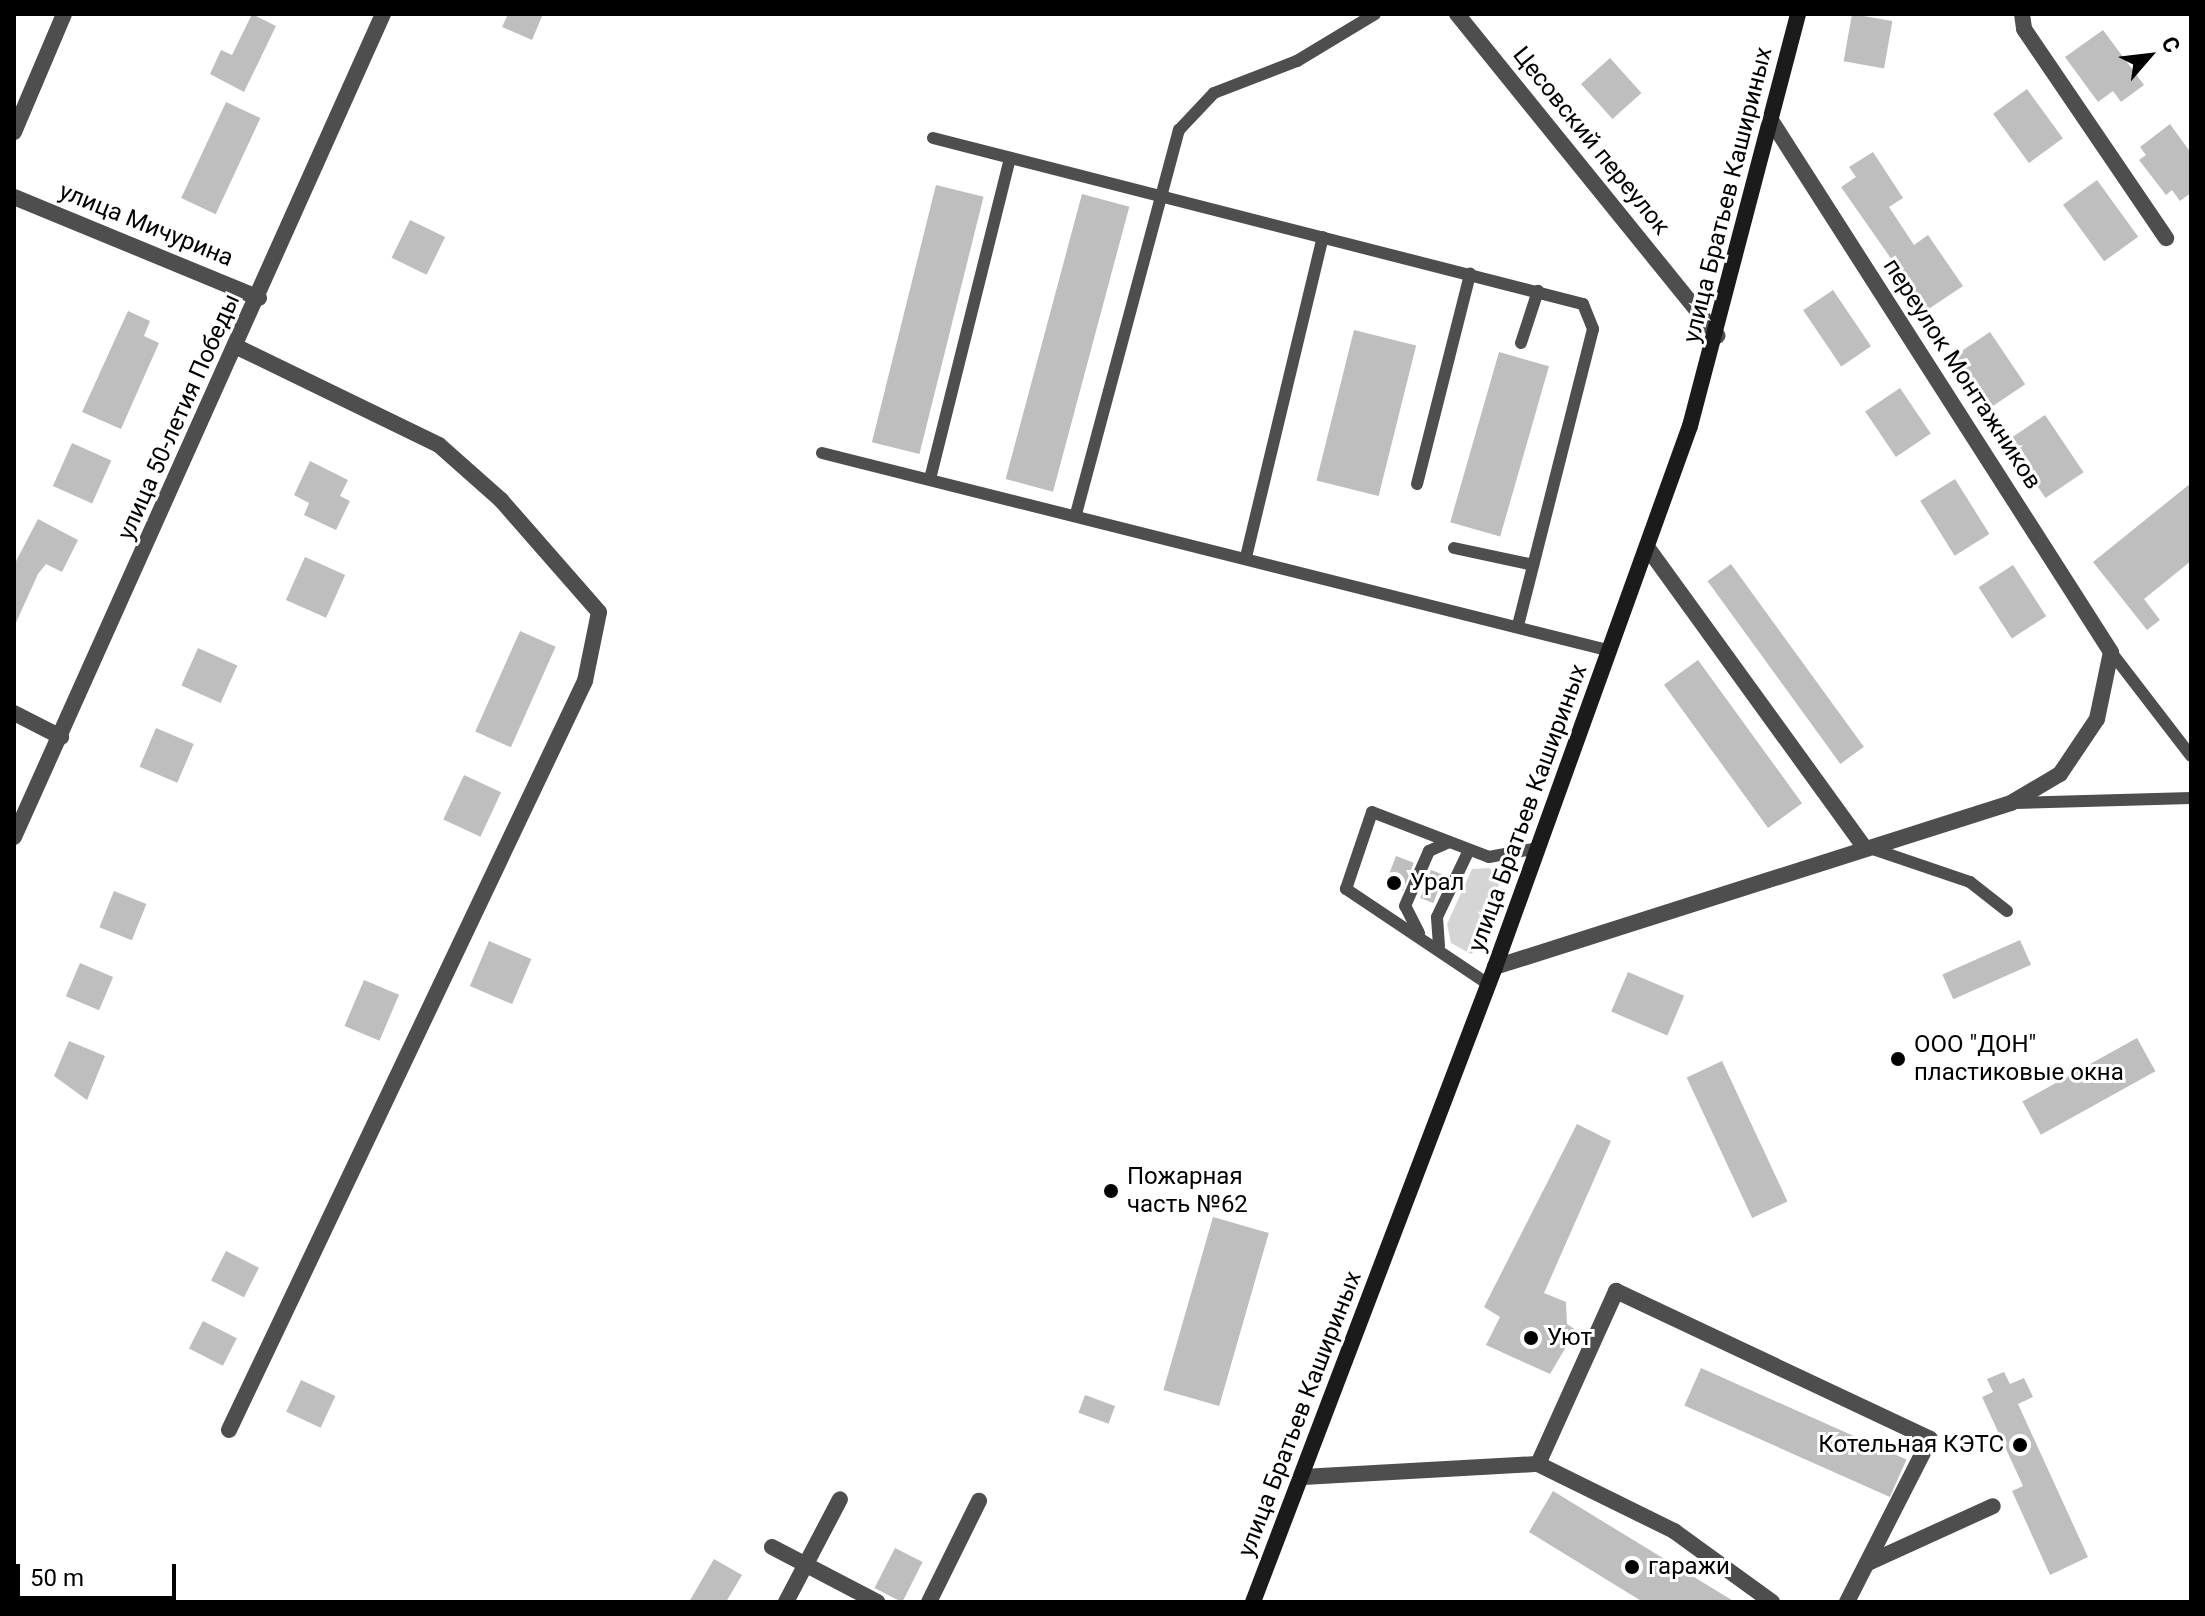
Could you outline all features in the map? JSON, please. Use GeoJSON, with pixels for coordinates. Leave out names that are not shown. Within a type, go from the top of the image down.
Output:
{"type":"FeatureCollection","features":[{"type":"Feature","properties":{"kind":"main road","name":"улица Братьев Кашириных"},"geometry":{"type":"LineString","coordinates":[[1253,1602],[1495,967],[1647,547],[1718,336],[1772,122],[1793,15]]}},
{"type":"Feature","properties":{"kind":"street"},"geometry":{"type":"LineString","coordinates":[[14,132],[64,14]]}},
{"type":"Feature","properties":{"kind":"street","name":"улица 50-летия Победы"},"geometry":{"type":"LineString","coordinates":[[14,837],[259,298],[383,14]]}},
{"type":"Feature","properties":{"kind":"street","name":"Цесовский переулок"},"geometry":{"type":"LineString","coordinates":[[1457,14],[1718,336]]}},
{"type":"Feature","properties":{"kind":"street"},"geometry":{"type":"LineString","coordinates":[[2022,14],[2024,29],[2166,238]]}},
{"type":"Feature","properties":{"kind":"street","name":"переулок Монтажников"},"geometry":{"type":"LineString","coordinates":[[1772,122],[2111,652]]}},
{"type":"Feature","properties":{"kind":"street","name":"улица Мичурина"},"geometry":{"type":"LineString","coordinates":[[14,197],[259,298]]}},
{"type":"Feature","properties":{"kind":"street"},"geometry":{"type":"LineString","coordinates":[[229,1430],[585,681],[599,612],[501,500],[439,445],[237,347]]}},
{"type":"Feature","properties":{"kind":"street"},"geometry":{"type":"LineString","coordinates":[[1647,547],[1863,845]]}},
{"type":"Feature","properties":{"kind":"street"},"geometry":{"type":"LineString","coordinates":[[1495,967],[1863,845],[2011,803],[2060,774],[2097,719],[2111,652]]}},
{"type":"Feature","properties":{"kind":"street"},"geometry":{"type":"LineString","coordinates":[[14,713],[61,737]]}},
{"type":"Feature","properties":{"kind":"street"},"geometry":{"type":"LineString","coordinates":[[1538,1464],[1616,1291],[1930,1439],[1847,1602]]}},
{"type":"Feature","properties":{"kind":"street"},"geometry":{"type":"LineString","coordinates":[[1303,1477],[1538,1464],[1674,1531],[1772,1602]]}},
{"type":"Feature","properties":{"kind":"street"},"geometry":{"type":"LineString","coordinates":[[786,1602],[840,1499]]}},
{"type":"Feature","properties":{"kind":"street"},"geometry":{"type":"LineString","coordinates":[[929,1602],[979,1501]]}},
{"type":"Feature","properties":{"kind":"street"},"geometry":{"type":"LineString","coordinates":[[1868,1563],[1993,1506]]}},
{"type":"Feature","properties":{"kind":"street"},"geometry":{"type":"LineString","coordinates":[[772,1547],[877,1602]]}},
{"type":"Feature","properties":{"kind":"lane"},"geometry":{"type":"LineString","coordinates":[[1076,514],[1158,195],[1179,130],[1195,106],[1297,61],[1375,14]]}},
{"type":"Feature","properties":{"kind":"lane"},"geometry":{"type":"LineString","coordinates":[[933,138],[1583,304],[1593,329],[1518,626]]}},
{"type":"Feature","properties":{"kind":"lane"},"geometry":{"type":"LineString","coordinates":[[930,479],[1010,158]]}},
{"type":"Feature","properties":{"kind":"lane"},"geometry":{"type":"LineString","coordinates":[[1246,557],[1323,237]]}},
{"type":"Feature","properties":{"kind":"lane"},"geometry":{"type":"LineString","coordinates":[[1417,484],[1470,274]]}},
{"type":"Feature","properties":{"kind":"lane"},"geometry":{"type":"LineString","coordinates":[[1521,343],[1538,291]]}},
{"type":"Feature","properties":{"kind":"lane"},"geometry":{"type":"LineString","coordinates":[[822,453],[1076,514],[1611,651]]}},
{"type":"Feature","properties":{"kind":"lane"},"geometry":{"type":"LineString","coordinates":[[1454,548],[1533,565]]}},
{"type":"Feature","properties":{"kind":"lane"},"geometry":{"type":"LineString","coordinates":[[2111,652],[2191,756]]}},
{"type":"Feature","properties":{"kind":"lane"},"geometry":{"type":"LineString","coordinates":[[2011,803],[2191,798]]}},
{"type":"Feature","properties":{"kind":"lane"},"geometry":{"type":"LineString","coordinates":[[1488,984],[1439,946],[1346,889],[1372,812],[1489,857],[1538,848]]}},
{"type":"Feature","properties":{"kind":"lane"},"geometry":{"type":"LineString","coordinates":[[1419,933],[1405,906],[1429,851],[1449,842]]}},
{"type":"Feature","properties":{"kind":"lane"},"geometry":{"type":"LineString","coordinates":[[1863,845],[1970,882],[2007,911]]}},
{"type":"Feature","properties":{"kind":"lane"},"geometry":{"type":"LineString","coordinates":[[1439,946],[1437,917],[1469,850]]}},
{"type":"Feature","properties":{"kind":"shaded area"},"geometry":{"type":"Polygon","coordinates":[[[1490,868],[1499,885],[1481,946],[1471,954],[1451,943],[1447,924],[1472,869],[1490,868]]]}},
{"type":"Feature","properties":{"kind":"building"},"geometry":{"type":"Polygon","coordinates":[[[252,14],[276,26],[244,92],[210,74],[221,50],[232,55],[252,14]]]}},
{"type":"Feature","properties":{"kind":"building"},"geometry":{"type":"Polygon","coordinates":[[[508,14],[543,14],[532,40],[502,27],[508,14]]]}},
{"type":"Feature","properties":{"kind":"building"},"geometry":{"type":"Polygon","coordinates":[[[1852,14],[1892,21],[1884,68],[1844,61],[1852,14]]]}},
{"type":"Feature","properties":{"kind":"building"},"geometry":{"type":"Polygon","coordinates":[[[2103,30],[2144,85],[2121,102],[2113,91],[2098,102],[2065,57],[2103,30]]]}},
{"type":"Feature","properties":{"kind":"building"},"geometry":{"type":"Polygon","coordinates":[[[1610,58],[1641,93],[1612,119],[1581,84],[1610,58]]]}},
{"type":"Feature","properties":{"kind":"building"},"geometry":{"type":"Polygon","coordinates":[[[2027,89],[2063,138],[2029,163],[1993,114],[2027,89]]]}},
{"type":"Feature","properties":{"kind":"building"},"geometry":{"type":"Polygon","coordinates":[[[226,102],[260,118],[216,214],[181,198],[226,102]]]}},
{"type":"Feature","properties":{"kind":"building"},"geometry":{"type":"Polygon","coordinates":[[[2170,124],[2191,153],[2191,193],[2180,201],[2172,190],[2166,195],[2139,160],[2146,155],[2140,147],[2170,124]]]}},
{"type":"Feature","properties":{"kind":"building"},"geometry":{"type":"Polygon","coordinates":[[[1873,152],[1903,198],[1889,207],[1914,245],[1928,235],[1963,286],[1927,310],[1841,187],[1856,177],[1849,167],[1873,152]]]}},
{"type":"Feature","properties":{"kind":"building"},"geometry":{"type":"Polygon","coordinates":[[[2097,180],[2138,237],[2104,261],[2063,205],[2097,180]]]}},
{"type":"Feature","properties":{"kind":"building"},"geometry":{"type":"Polygon","coordinates":[[[936,185],[984,197],[919,454],[872,442],[936,185]]]}},
{"type":"Feature","properties":{"kind":"building"},"geometry":{"type":"Polygon","coordinates":[[[1082,194],[1129,207],[1053,492],[1006,479],[1082,194]]]}},
{"type":"Feature","properties":{"kind":"building"},"geometry":{"type":"Polygon","coordinates":[[[410,220],[445,237],[427,275],[392,258],[410,220]]]}},
{"type":"Feature","properties":{"kind":"building"},"geometry":{"type":"Polygon","coordinates":[[[1833,290],[1871,346],[1841,367],[1803,310],[1833,290]]]}},
{"type":"Feature","properties":{"kind":"building"},"geometry":{"type":"Polygon","coordinates":[[[128,311],[150,321],[144,336],[159,343],[121,429],[82,412],[128,311]]]}},
{"type":"Feature","properties":{"kind":"building"},"geometry":{"type":"Polygon","coordinates":[[[1354,330],[1416,345],[1379,496],[1317,480],[1354,330]]]}},
{"type":"Feature","properties":{"kind":"building"},"geometry":{"type":"Polygon","coordinates":[[[1990,332],[2025,384],[1989,409],[1954,357],[1990,332]]]}},
{"type":"Feature","properties":{"kind":"building"},"geometry":{"type":"Polygon","coordinates":[[[1499,352],[1549,366],[1500,536],[1450,522],[1499,352]]]}},
{"type":"Feature","properties":{"kind":"building"},"geometry":{"type":"Polygon","coordinates":[[[1900,388],[1931,434],[1896,457],[1865,411],[1900,388]]]}},
{"type":"Feature","properties":{"kind":"building"},"geometry":{"type":"Polygon","coordinates":[[[2045,415],[2084,472],[2045,498],[2007,441],[2045,415]]]}},
{"type":"Feature","properties":{"kind":"building"},"geometry":{"type":"Polygon","coordinates":[[[72,443],[111,460],[92,503],[53,486],[72,443]]]}},
{"type":"Feature","properties":{"kind":"building"},"geometry":{"type":"Polygon","coordinates":[[[310,461],[348,480],[340,496],[350,501],[336,530],[304,515],[309,503],[294,495],[310,461]]]}},
{"type":"Feature","properties":{"kind":"building"},"geometry":{"type":"Polygon","coordinates":[[[1955,479],[1989,534],[1955,556],[1920,501],[1955,479]]]}},
{"type":"Feature","properties":{"kind":"building"},"geometry":{"type":"Polygon","coordinates":[[[2191,483],[2191,561],[2144,599],[2160,620],[2147,630],[2093,562],[2191,483]]]}},
{"type":"Feature","properties":{"kind":"building"},"geometry":{"type":"Polygon","coordinates":[[[38,519],[78,540],[62,572],[46,564],[38,574],[14,627],[14,565],[38,519]]]}},
{"type":"Feature","properties":{"kind":"building"},"geometry":{"type":"Polygon","coordinates":[[[305,557],[345,575],[326,618],[286,600],[305,557]]]}},
{"type":"Feature","properties":{"kind":"building"},"geometry":{"type":"Polygon","coordinates":[[[1731,564],[1864,747],[1840,764],[1708,581],[1731,564]]]}},
{"type":"Feature","properties":{"kind":"building"},"geometry":{"type":"Polygon","coordinates":[[[2013,565],[2046,616],[2012,638],[1979,587],[2013,565]]]}},
{"type":"Feature","properties":{"kind":"building"},"geometry":{"type":"Polygon","coordinates":[[[520,631],[556,647],[511,747],[475,731],[520,631]]]}},
{"type":"Feature","properties":{"kind":"building"},"geometry":{"type":"Polygon","coordinates":[[[198,648],[237,665],[221,703],[181,685],[198,648]]]}},
{"type":"Feature","properties":{"kind":"building"},"geometry":{"type":"Polygon","coordinates":[[[1698,660],[1802,803],[1768,828],[1664,685],[1698,660]]]}},
{"type":"Feature","properties":{"kind":"building"},"geometry":{"type":"Polygon","coordinates":[[[156,728],[194,744],[177,783],[140,767],[156,728]]]}},
{"type":"Feature","properties":{"kind":"building"},"geometry":{"type":"Polygon","coordinates":[[[464,775],[501,792],[480,837],[443,819],[464,775]]]}},
{"type":"Feature","properties":{"kind":"building"},"geometry":{"type":"Polygon","coordinates":[[[1396,856],[1414,863],[1403,891],[1385,884],[1396,856]]]}},
{"type":"Feature","properties":{"kind":"building"},"geometry":{"type":"Polygon","coordinates":[[[1431,870],[1444,875],[1433,903],[1420,898],[1431,870]]]}},
{"type":"Feature","properties":{"kind":"building"},"geometry":{"type":"Polygon","coordinates":[[[114,891],[146,904],[132,940],[99,927],[114,891]]]}},
{"type":"Feature","properties":{"kind":"building"},"geometry":{"type":"Polygon","coordinates":[[[2020,940],[2031,965],[1953,999],[1942,975],[2020,940]]]}},
{"type":"Feature","properties":{"kind":"building"},"geometry":{"type":"Polygon","coordinates":[[[489,941],[531,959],[512,1004],[470,986],[489,941]]]}},
{"type":"Feature","properties":{"kind":"building"},"geometry":{"type":"Polygon","coordinates":[[[80,963],[113,977],[99,1010],[66,996],[80,963]]]}},
{"type":"Feature","properties":{"kind":"building"},"geometry":{"type":"Polygon","coordinates":[[[1628,972],[1684,996],[1667,1035],[1611,1012],[1628,972]]]}},
{"type":"Feature","properties":{"kind":"building"},"geometry":{"type":"Polygon","coordinates":[[[364,980],[399,995],[379,1041],[344,1026],[364,980]]]}},
{"type":"Feature","properties":{"kind":"building"},"geometry":{"type":"Polygon","coordinates":[[[2137,1038],[2155,1071],[2041,1135],[2022,1102],[2137,1038]]]}},
{"type":"Feature","properties":{"kind":"building"},"geometry":{"type":"Polygon","coordinates":[[[69,1041],[105,1056],[87,1100],[54,1076],[69,1041]]]}},
{"type":"Feature","properties":{"kind":"building"},"geometry":{"type":"Polygon","coordinates":[[[1722,1061],[1788,1201],[1752,1218],[1687,1077],[1722,1061]]]}},
{"type":"Feature","properties":{"kind":"building"},"geometry":{"type":"Polygon","coordinates":[[[1577,1124],[1611,1141],[1544,1293],[1566,1302],[1567,1324],[1576,1330],[1550,1374],[1486,1345],[1500,1317],[1484,1307],[1577,1124]]]}},
{"type":"Feature","properties":{"kind":"building"},"geometry":{"type":"Polygon","coordinates":[[[1213,1217],[1269,1233],[1219,1406],[1163,1390],[1213,1217]]]}},
{"type":"Feature","properties":{"kind":"building"},"geometry":{"type":"Polygon","coordinates":[[[226,1251],[259,1268],[244,1297],[211,1280],[226,1251]]]}},
{"type":"Feature","properties":{"kind":"building"},"geometry":{"type":"Polygon","coordinates":[[[203,1321],[237,1338],[223,1366],[189,1349],[203,1321]]]}},
{"type":"Feature","properties":{"kind":"building"},"geometry":{"type":"Polygon","coordinates":[[[1701,1368],[1907,1460],[1890,1497],[1684,1405],[1701,1368]]]}},
{"type":"Feature","properties":{"kind":"building","name":"Котельная КЭТС"},"geometry":{"type":"Polygon","coordinates":[[[2004,1372],[2010,1384],[2024,1378],[2033,1397],[2018,1404],[2088,1557],[2050,1575],[2012,1491],[2023,1486],[1982,1397],[1993,1392],[1987,1379],[2004,1372]]]}},
{"type":"Feature","properties":{"kind":"building"},"geometry":{"type":"Polygon","coordinates":[[[301,1380],[335,1396],[321,1428],[286,1412],[301,1380]]]}},
{"type":"Feature","properties":{"kind":"building"},"geometry":{"type":"Polygon","coordinates":[[[1085,1395],[1115,1406],[1109,1424],[1079,1413],[1085,1395]]]}},
{"type":"Feature","properties":{"kind":"building","name":"гаражи"},"geometry":{"type":"Polygon","coordinates":[[[1553,1491],[1735,1602],[1643,1602],[1529,1532],[1553,1491]]]}},
{"type":"Feature","properties":{"kind":"building"},"geometry":{"type":"Polygon","coordinates":[[[895,1548],[923,1562],[902,1602],[875,1588],[895,1548]]]}},
{"type":"Feature","properties":{"kind":"building"},"geometry":{"type":"Polygon","coordinates":[[[714,1559],[742,1575],[726,1602],[689,1602],[714,1559]]]}},
{"type":"Feature","properties":{"kind":"place","name":"Урал"},"geometry":{"type":"Point","coordinates":[1394,883]}},
{"type":"Feature","properties":{"kind":"place","name":"ООО \"ДОН\" пластиковые окна"},"geometry":{"type":"Point","coordinates":[1898,1059]}},
{"type":"Feature","properties":{"kind":"place","name":"Пожарная часть №62"},"geometry":{"type":"Point","coordinates":[1111,1191]}},
{"type":"Feature","properties":{"kind":"place","name":"Уют"},"geometry":{"type":"Point","coordinates":[1531,1338]}},
{"type":"Feature","properties":{"kind":"place","name":"Котельная КЭТС"},"geometry":{"type":"Point","coordinates":[2020,1445]}},
{"type":"Feature","properties":{"kind":"place","name":"гаражи"},"geometry":{"type":"Point","coordinates":[1632,1567]}}]}
